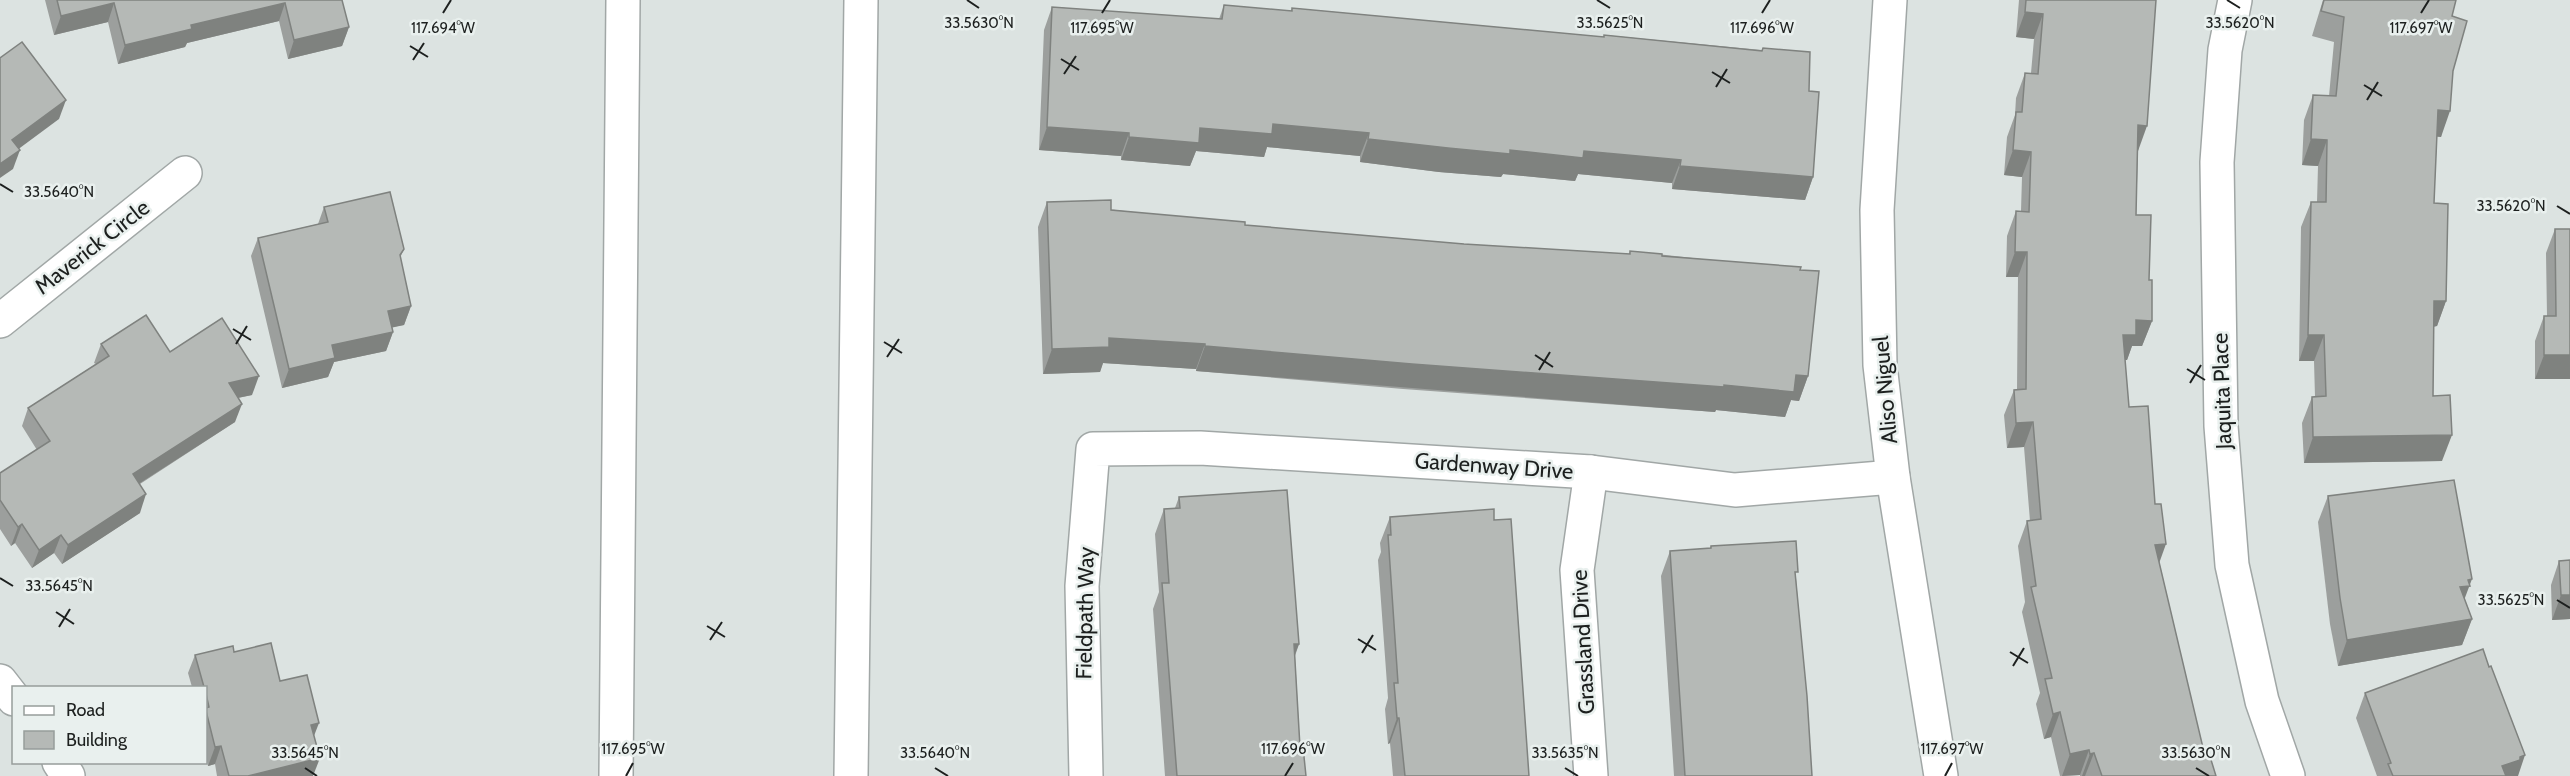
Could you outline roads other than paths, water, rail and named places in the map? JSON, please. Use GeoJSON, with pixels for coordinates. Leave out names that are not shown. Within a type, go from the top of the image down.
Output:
{"type":"FeatureCollection","features":[{"type":"Feature","properties":{"kind":"main road"},"geometry":{"type":"LineString","coordinates":[[616,776],[623,0]]}},
{"type":"Feature","properties":{"kind":"main road"},"geometry":{"type":"LineString","coordinates":[[851,776],[861,0]]}},
{"type":"Feature","properties":{"kind":"main road"},"geometry":{"type":"LineString","coordinates":[[1884,0],[1890,0]]}},
{"type":"Feature","properties":{"kind":"main road","name":"Aliso Niguel"},"geometry":{"type":"LineString","coordinates":[[1890,0],[1877,210],[1880,365],[1893,477],[1941,776]]}},
{"type":"Feature","properties":{"kind":"main road","name":"Jaquita Place"},"geometry":{"type":"LineString","coordinates":[[2235,0],[2225,50],[2217,162],[2221,426],[2232,565],[2262,701],[2288,776]]}},
{"type":"Feature","properties":{"kind":"main road","name":"Maverick Circle"},"geometry":{"type":"LineString","coordinates":[[0,321],[185,173]]}},
{"type":"Feature","properties":{"kind":"main road","name":"Gardenway Drive"},"geometry":{"type":"LineString","coordinates":[[1093,449],[1200,448],[1591,472],[1735,490],[1893,477]]}},
{"type":"Feature","properties":{"kind":"main road","name":"Fieldpath Way"},"geometry":{"type":"LineString","coordinates":[[1086,776],[1082,586],[1093,449]]}},
{"type":"Feature","properties":{"kind":"main road","name":"Grassland Drive"},"geometry":{"type":"LineString","coordinates":[[1591,472],[1577,570],[1591,776]]}},
{"type":"Feature","properties":{"kind":"main road"},"geometry":{"type":"LineString","coordinates":[[0,681],[12,696]]}}]}
